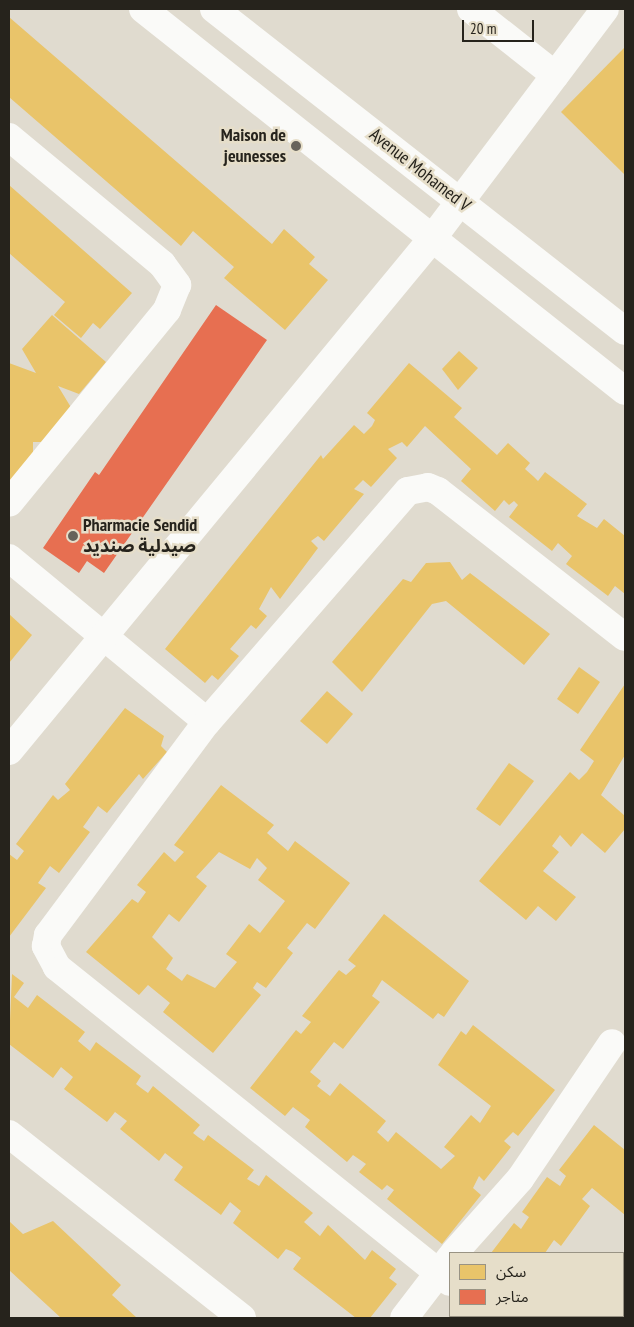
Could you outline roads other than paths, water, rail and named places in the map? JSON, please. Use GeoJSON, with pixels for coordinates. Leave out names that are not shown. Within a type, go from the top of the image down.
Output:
{"type":"FeatureCollection","features":[{"type":"Feature","properties":{"kind":"street"},"geometry":{"type":"LineString","coordinates":[[143,9],[431,240],[625,391]]}},
{"type":"Feature","properties":{"kind":"street","name":"Avenue Mohamed V"},"geometry":{"type":"LineString","coordinates":[[214,9],[625,332]]}},
{"type":"Feature","properties":{"kind":"street"},"geometry":{"type":"LineString","coordinates":[[471,9],[554,75]]}},
{"type":"Feature","properties":{"kind":"street"},"geometry":{"type":"LineString","coordinates":[[9,751],[102,632],[431,240],[605,9]]}},
{"type":"Feature","properties":{"kind":"street"},"geometry":{"type":"LineString","coordinates":[[9,137],[162,264],[177,285],[167,310],[9,504]]}},
{"type":"Feature","properties":{"kind":"street"},"geometry":{"type":"LineString","coordinates":[[404,1318],[448,1266],[50,956],[46,946],[53,925],[207,722],[400,498],[417,487],[438,491],[625,637]]}},
{"type":"Feature","properties":{"kind":"street"},"geometry":{"type":"LineString","coordinates":[[9,558],[102,632],[207,722]]}},
{"type":"Feature","properties":{"kind":"street"},"geometry":{"type":"LineString","coordinates":[[460,1252],[520,1179],[612,1043]]}},
{"type":"Feature","properties":{"kind":"street"},"geometry":{"type":"LineString","coordinates":[[9,1134],[242,1318]]}},
{"type":"Feature","properties":{"kind":"place","name":"Maison de jeunesses"},"geometry":{"type":"Point","coordinates":[296,146]}},
{"type":"Feature","properties":{"kind":"place","name":"Pharmacie Sendid صيدلية صنديد"},"geometry":{"type":"Point","coordinates":[73,536]}}]}
